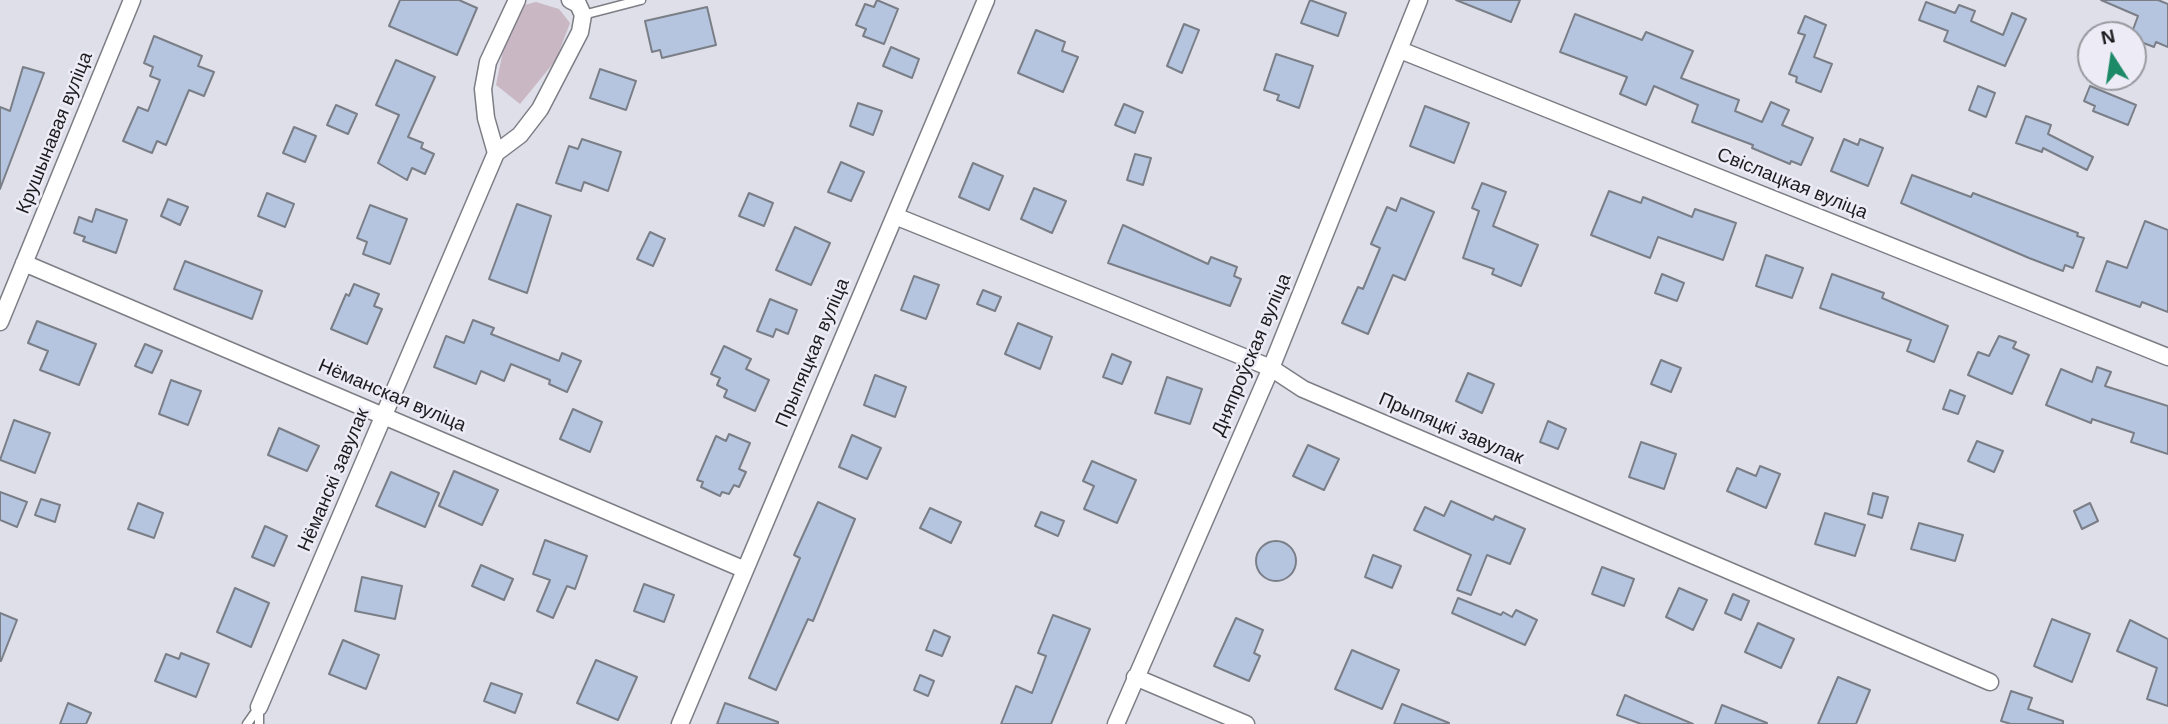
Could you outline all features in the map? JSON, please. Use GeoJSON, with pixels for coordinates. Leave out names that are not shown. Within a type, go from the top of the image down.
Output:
{"type":"FeatureCollection","features":[{"type":"Feature","properties":{"kind":"street","name":"Крушынавая вуліца"},"geometry":{"type":"LineString","coordinates":[[0,321],[132,0]]}},
{"type":"Feature","properties":{"kind":"street"},"geometry":{"type":"LineString","coordinates":[[496,153],[486,118],[483,89],[488,62],[517,0]]}},
{"type":"Feature","properties":{"kind":"street"},"geometry":{"type":"LineString","coordinates":[[570,0],[578,4],[583,15]]}},
{"type":"Feature","properties":{"kind":"street","name":"Прыпяцкая вуліца"},"geometry":{"type":"LineString","coordinates":[[680,724],[743,569],[986,0]]}},
{"type":"Feature","properties":{"kind":"street","name":"Дняпроўская вуліца"},"geometry":{"type":"LineString","coordinates":[[1116,724],[1271,368],[1419,0]]}},
{"type":"Feature","properties":{"kind":"street","name":"Нёманскі завулак"},"geometry":{"type":"LineString","coordinates":[[259,716],[496,153],[520,135],[540,109],[580,32],[583,15]]}},
{"type":"Feature","properties":{"kind":"street","name":"Свіслацкая вуліца"},"geometry":{"type":"LineString","coordinates":[[1400,50],[2168,357]]}},
{"type":"Feature","properties":{"kind":"street","name":"Прыпяцкі завулак"},"geometry":{"type":"LineString","coordinates":[[895,216],[1271,368],[1303,389],[1990,682]]}},
{"type":"Feature","properties":{"kind":"street","name":"Нёманская вуліца"},"geometry":{"type":"LineString","coordinates":[[24,263],[743,569]]}},
{"type":"Feature","properties":{"kind":"street"},"geometry":{"type":"LineString","coordinates":[[1135,677],[1247,724]]}},
{"type":"Feature","properties":{"kind":"lane"},"geometry":{"type":"LineString","coordinates":[[583,15],[641,0]]}},
{"type":"Feature","properties":{"kind":"lane"},"geometry":{"type":"LineString","coordinates":[[247,724],[259,716]]}},
{"type":"Feature","properties":{"kind":"shaded area"},"geometry":{"type":"Polygon","coordinates":[[[536,2],[559,9],[570,23],[556,60],[520,104],[496,85],[507,31],[524,5],[536,2]]]}},
{"type":"Feature","properties":{"kind":"building"},"geometry":{"type":"Polygon","coordinates":[[[400,0],[459,0],[477,8],[457,55],[389,26],[400,0]]]}},
{"type":"Feature","properties":{"kind":"building"},"geometry":{"type":"Polygon","coordinates":[[[877,0],[898,9],[884,44],[863,36],[866,29],[856,25],[865,4],[874,7],[877,0]]]}},
{"type":"Feature","properties":{"kind":"building"},"geometry":{"type":"Polygon","coordinates":[[[1310,0],[1346,13],[1338,36],[1301,23],[1310,0]]]}},
{"type":"Feature","properties":{"kind":"building"},"geometry":{"type":"Polygon","coordinates":[[[1456,0],[1520,0],[1511,22],[1456,0]]]}},
{"type":"Feature","properties":{"kind":"building"},"geometry":{"type":"Polygon","coordinates":[[[2101,0],[2158,0],[2168,4],[2168,47],[2156,42],[2154,47],[2147,44],[2147,21],[2136,21],[2138,16],[2101,0]]]}},
{"type":"Feature","properties":{"kind":"building"},"geometry":{"type":"Polygon","coordinates":[[[1926,2],[1955,13],[1959,5],[1975,11],[1971,21],[2003,35],[2012,13],[2026,19],[2005,66],[1944,41],[1948,31],[1919,20],[1926,2]]]}},
{"type":"Feature","properties":{"kind":"building"},"geometry":{"type":"Polygon","coordinates":[[[707,7],[716,45],[662,58],[660,50],[652,52],[645,21],[707,7]]]}},
{"type":"Feature","properties":{"kind":"building"},"geometry":{"type":"Polygon","coordinates":[[[1575,14],[1642,40],[1646,32],[1693,51],[1681,78],[1739,100],[1735,111],[1762,122],[1771,102],[1789,110],[1782,125],[1813,138],[1801,165],[1791,161],[1790,164],[1752,148],[1753,145],[1692,122],[1698,105],[1654,86],[1646,105],[1620,94],[1627,77],[1560,52],[1575,14]]]}},
{"type":"Feature","properties":{"kind":"building"},"geometry":{"type":"Polygon","coordinates":[[[1805,16],[1826,25],[1814,57],[1832,64],[1821,92],[1796,82],[1797,77],[1789,74],[1805,35],[1798,33],[1805,16]]]}},
{"type":"Feature","properties":{"kind":"building"},"geometry":{"type":"Polygon","coordinates":[[[1184,24],[1199,30],[1182,73],[1167,66],[1184,24]]]}},
{"type":"Feature","properties":{"kind":"building"},"geometry":{"type":"Polygon","coordinates":[[[1036,30],[1065,42],[1062,51],[1078,57],[1063,92],[1018,73],[1036,30]]]}},
{"type":"Feature","properties":{"kind":"building"},"geometry":{"type":"Polygon","coordinates":[[[154,36],[202,56],[198,66],[214,72],[204,96],[189,90],[166,145],[157,141],[152,153],[123,141],[138,107],[148,111],[160,80],[150,76],[153,67],[144,63],[154,36]]]}},
{"type":"Feature","properties":{"kind":"building"},"geometry":{"type":"Polygon","coordinates":[[[891,47],[919,59],[912,78],[883,66],[891,47]]]}},
{"type":"Feature","properties":{"kind":"building"},"geometry":{"type":"Polygon","coordinates":[[[1276,54],[1313,66],[1299,108],[1277,100],[1279,95],[1264,90],[1276,54]]]}},
{"type":"Feature","properties":{"kind":"building"},"geometry":{"type":"Polygon","coordinates":[[[396,60],[435,77],[408,137],[423,143],[421,148],[434,154],[425,174],[412,168],[407,180],[378,163],[399,115],[376,105],[396,60]]]}},
{"type":"Feature","properties":{"kind":"building"},"geometry":{"type":"Polygon","coordinates":[[[23,67],[44,73],[0,189],[0,107],[10,111],[23,67]]]}},
{"type":"Feature","properties":{"kind":"building"},"geometry":{"type":"Polygon","coordinates":[[[600,69],[636,81],[626,110],[590,98],[600,69]]]}},
{"type":"Feature","properties":{"kind":"building"},"geometry":{"type":"Polygon","coordinates":[[[1978,86],[1995,93],[1986,117],[1969,110],[1978,86]]]}},
{"type":"Feature","properties":{"kind":"building"},"geometry":{"type":"Polygon","coordinates":[[[2088,91],[2102,91],[2136,105],[2128,125],[2093,111],[2095,106],[2084,101],[2088,91]]]}},
{"type":"Feature","properties":{"kind":"building"},"geometry":{"type":"Polygon","coordinates":[[[858,103],[882,111],[873,135],[850,126],[858,103]]]}},
{"type":"Feature","properties":{"kind":"building"},"geometry":{"type":"Polygon","coordinates":[[[1124,104],[1143,112],[1135,133],[1115,125],[1124,104]]]}},
{"type":"Feature","properties":{"kind":"building"},"geometry":{"type":"Polygon","coordinates":[[[336,105],[357,114],[348,134],[327,125],[336,105]]]}},
{"type":"Feature","properties":{"kind":"building"},"geometry":{"type":"Polygon","coordinates":[[[1425,106],[1469,123],[1454,163],[1410,146],[1425,106]]]}},
{"type":"Feature","properties":{"kind":"building"},"geometry":{"type":"Polygon","coordinates":[[[2026,116],[2051,125],[2048,134],[2093,157],[2087,170],[2043,148],[2042,152],[2016,143],[2026,116]]]}},
{"type":"Feature","properties":{"kind":"building"},"geometry":{"type":"Polygon","coordinates":[[[294,127],[316,136],[305,162],[283,153],[294,127]]]}},
{"type":"Feature","properties":{"kind":"building"},"geometry":{"type":"Polygon","coordinates":[[[582,139],[621,152],[608,191],[584,182],[581,191],[556,183],[569,146],[578,149],[582,139]]]}},
{"type":"Feature","properties":{"kind":"building"},"geometry":{"type":"Polygon","coordinates":[[[1844,139],[1858,145],[1860,139],[1883,148],[1868,186],[1831,171],[1844,139]]]}},
{"type":"Feature","properties":{"kind":"building"},"geometry":{"type":"Polygon","coordinates":[[[1135,154],[1151,158],[1143,185],[1127,180],[1135,154]]]}},
{"type":"Feature","properties":{"kind":"building"},"geometry":{"type":"Polygon","coordinates":[[[841,162],[864,172],[851,201],[828,192],[841,162]]]}},
{"type":"Feature","properties":{"kind":"building"},"geometry":{"type":"Polygon","coordinates":[[[973,163],[1003,176],[989,210],[959,197],[973,163]]]}},
{"type":"Feature","properties":{"kind":"building"},"geometry":{"type":"Polygon","coordinates":[[[1912,175],[1971,197],[1973,193],[2078,233],[2077,236],[2084,238],[2073,268],[2065,265],[2063,271],[1901,203],[1912,175]]]}},
{"type":"Feature","properties":{"kind":"building"},"geometry":{"type":"Polygon","coordinates":[[[1482,183],[1506,192],[1493,226],[1538,245],[1521,286],[1492,274],[1494,269],[1463,258],[1479,211],[1472,208],[1482,183]]]}},
{"type":"Feature","properties":{"kind":"building"},"geometry":{"type":"Polygon","coordinates":[[[1034,188],[1066,201],[1052,233],[1021,219],[1034,188]]]}},
{"type":"Feature","properties":{"kind":"building"},"geometry":{"type":"Polygon","coordinates":[[[1609,191],[1641,203],[1643,197],[1692,217],[1695,209],[1736,223],[1723,260],[1658,237],[1650,258],[1591,235],[1609,191]]]}},
{"type":"Feature","properties":{"kind":"building"},"geometry":{"type":"Polygon","coordinates":[[[267,193],[294,204],[285,227],[258,216],[267,193]]]}},
{"type":"Feature","properties":{"kind":"building"},"geometry":{"type":"Polygon","coordinates":[[[749,193],[773,203],[764,226],[739,216],[749,193]]]}},
{"type":"Feature","properties":{"kind":"building"},"geometry":{"type":"Polygon","coordinates":[[[1401,198],[1434,212],[1405,280],[1393,275],[1368,334],[1342,323],[1358,287],[1363,289],[1380,248],[1371,244],[1387,207],[1396,211],[1401,198]]]}},
{"type":"Feature","properties":{"kind":"building"},"geometry":{"type":"Polygon","coordinates":[[[168,199],[188,207],[180,225],[161,216],[168,199]]]}},
{"type":"Feature","properties":{"kind":"building"},"geometry":{"type":"Polygon","coordinates":[[[517,204],[551,216],[527,293],[489,279],[517,204]]]}},
{"type":"Feature","properties":{"kind":"building"},"geometry":{"type":"Polygon","coordinates":[[[370,205],[407,219],[390,264],[363,254],[367,242],[357,238],[370,205]]]}},
{"type":"Feature","properties":{"kind":"building"},"geometry":{"type":"Polygon","coordinates":[[[96,209],[127,220],[116,253],[83,241],[85,237],[74,233],[79,217],[92,222],[96,209]]]}},
{"type":"Feature","properties":{"kind":"building"},"geometry":{"type":"Polygon","coordinates":[[[2145,221],[2168,230],[2168,312],[2142,302],[2140,307],[2096,291],[2107,261],[2127,268],[2145,221]]]}},
{"type":"Feature","properties":{"kind":"building"},"geometry":{"type":"Polygon","coordinates":[[[1123,225],[1208,264],[1211,257],[1237,267],[1234,276],[1241,279],[1230,306],[1108,263],[1123,225]]]}},
{"type":"Feature","properties":{"kind":"building"},"geometry":{"type":"Polygon","coordinates":[[[795,227],[830,243],[811,285],[776,270],[795,227]]]}},
{"type":"Feature","properties":{"kind":"building"},"geometry":{"type":"Polygon","coordinates":[[[650,232],[665,239],[653,266],[637,259],[650,232]]]}},
{"type":"Feature","properties":{"kind":"building"},"geometry":{"type":"Polygon","coordinates":[[[1766,255],[1803,268],[1792,298],[1756,286],[1766,255]]]}},
{"type":"Feature","properties":{"kind":"building"},"geometry":{"type":"Polygon","coordinates":[[[185,261],[262,291],[252,319],[174,289],[185,261]]]}},
{"type":"Feature","properties":{"kind":"building"},"geometry":{"type":"Polygon","coordinates":[[[1662,274],[1684,283],[1677,301],[1655,293],[1662,274]]]}},
{"type":"Feature","properties":{"kind":"building"},"geometry":{"type":"Polygon","coordinates":[[[1832,274],[1884,293],[1882,298],[1948,326],[1934,362],[1907,351],[1911,340],[1820,308],[1832,274]]]}},
{"type":"Feature","properties":{"kind":"building"},"geometry":{"type":"Polygon","coordinates":[[[914,276],[939,285],[926,319],[901,310],[914,276]]]}},
{"type":"Feature","properties":{"kind":"building"},"geometry":{"type":"Polygon","coordinates":[[[354,284],[379,294],[374,306],[382,309],[367,344],[331,329],[346,294],[349,296],[354,284]]]}},
{"type":"Feature","properties":{"kind":"building"},"geometry":{"type":"Polygon","coordinates":[[[983,290],[1001,297],[995,311],[977,304],[983,290]]]}},
{"type":"Feature","properties":{"kind":"building"},"geometry":{"type":"Polygon","coordinates":[[[770,299],[797,310],[788,334],[776,329],[773,337],[757,331],[770,299]]]}},
{"type":"Feature","properties":{"kind":"building"},"geometry":{"type":"Polygon","coordinates":[[[473,320],[494,328],[491,334],[559,361],[562,353],[581,361],[567,392],[549,384],[550,380],[511,364],[504,381],[481,371],[476,384],[434,367],[446,336],[464,343],[473,320]]]}},
{"type":"Feature","properties":{"kind":"building"},"geometry":{"type":"Polygon","coordinates":[[[37,321],[96,344],[79,385],[40,370],[48,351],[28,343],[37,321]]]}},
{"type":"Feature","properties":{"kind":"building"},"geometry":{"type":"Polygon","coordinates":[[[1018,323],[1052,337],[1040,369],[1005,354],[1018,323]]]}},
{"type":"Feature","properties":{"kind":"building"},"geometry":{"type":"Polygon","coordinates":[[[1999,336],[2016,342],[2013,348],[2029,355],[2012,394],[1968,375],[1978,352],[1989,356],[1999,336]]]}},
{"type":"Feature","properties":{"kind":"building"},"geometry":{"type":"Polygon","coordinates":[[[145,344],[162,351],[152,373],[135,366],[145,344]]]}},
{"type":"Feature","properties":{"kind":"building"},"geometry":{"type":"Polygon","coordinates":[[[724,346],[751,359],[746,369],[769,380],[755,411],[724,397],[727,390],[717,385],[720,378],[711,374],[724,346]]]}},
{"type":"Feature","properties":{"kind":"building"},"geometry":{"type":"Polygon","coordinates":[[[1112,354],[1131,362],[1122,384],[1103,377],[1112,354]]]}},
{"type":"Feature","properties":{"kind":"building"},"geometry":{"type":"Polygon","coordinates":[[[1661,360],[1681,368],[1671,392],[1651,384],[1661,360]]]}},
{"type":"Feature","properties":{"kind":"building"},"geometry":{"type":"Polygon","coordinates":[[[2097,367],[2111,372],[2105,386],[2168,406],[2168,454],[2131,442],[2134,433],[2092,419],[2091,423],[2046,405],[2061,369],[2092,382],[2097,367]]]}},
{"type":"Feature","properties":{"kind":"building"},"geometry":{"type":"Polygon","coordinates":[[[1468,373],[1494,384],[1482,413],[1456,401],[1468,373]]]}},
{"type":"Feature","properties":{"kind":"building"},"geometry":{"type":"Polygon","coordinates":[[[875,375],[906,387],[895,417],[864,405],[875,375]]]}},
{"type":"Feature","properties":{"kind":"building"},"geometry":{"type":"Polygon","coordinates":[[[1167,377],[1202,389],[1190,424],[1155,413],[1167,377]]]}},
{"type":"Feature","properties":{"kind":"building"},"geometry":{"type":"Polygon","coordinates":[[[171,380],[201,391],[188,425],[159,414],[171,380]]]}},
{"type":"Feature","properties":{"kind":"building"},"geometry":{"type":"Polygon","coordinates":[[[1950,390],[1965,396],[1958,414],[1943,409],[1950,390]]]}},
{"type":"Feature","properties":{"kind":"building"},"geometry":{"type":"Polygon","coordinates":[[[573,409],[602,422],[590,452],[560,439],[573,409]]]}},
{"type":"Feature","properties":{"kind":"building"},"geometry":{"type":"Polygon","coordinates":[[[14,420],[50,433],[35,473],[0,460],[14,420]]]}},
{"type":"Feature","properties":{"kind":"building"},"geometry":{"type":"Polygon","coordinates":[[[1548,421],[1566,429],[1558,449],[1540,442],[1548,421]]]}},
{"type":"Feature","properties":{"kind":"building"},"geometry":{"type":"Polygon","coordinates":[[[279,428],[319,446],[307,471],[268,455],[279,428]]]}},
{"type":"Feature","properties":{"kind":"building"},"geometry":{"type":"Polygon","coordinates":[[[729,434],[750,443],[739,469],[746,472],[739,487],[734,485],[729,494],[722,492],[720,496],[701,487],[703,482],[697,480],[716,436],[726,441],[729,434]]]}},
{"type":"Feature","properties":{"kind":"building"},"geometry":{"type":"Polygon","coordinates":[[[852,435],[881,448],[867,479],[839,467],[852,435]]]}},
{"type":"Feature","properties":{"kind":"building"},"geometry":{"type":"Polygon","coordinates":[[[1977,441],[2003,451],[1994,472],[1968,461],[1977,441]]]}},
{"type":"Feature","properties":{"kind":"building"},"geometry":{"type":"Polygon","coordinates":[[[1641,442],[1676,454],[1664,489],[1629,477],[1641,442]]]}},
{"type":"Feature","properties":{"kind":"building"},"geometry":{"type":"Polygon","coordinates":[[[1308,445],[1339,459],[1324,490],[1293,476],[1308,445]]]}},
{"type":"Feature","properties":{"kind":"building"},"geometry":{"type":"Polygon","coordinates":[[[1092,461],[1136,480],[1117,523],[1084,509],[1094,486],[1083,481],[1092,461]]]}},
{"type":"Feature","properties":{"kind":"building"},"geometry":{"type":"Polygon","coordinates":[[[1760,466],[1780,474],[1766,508],[1727,491],[1737,468],[1756,476],[1760,466]]]}},
{"type":"Feature","properties":{"kind":"building"},"geometry":{"type":"Polygon","coordinates":[[[454,471],[498,490],[482,525],[439,506],[454,471]]]}},
{"type":"Feature","properties":{"kind":"building"},"geometry":{"type":"Polygon","coordinates":[[[391,472],[439,493],[425,527],[376,506],[391,472]]]}},
{"type":"Feature","properties":{"kind":"building"},"geometry":{"type":"Polygon","coordinates":[[[0,492],[27,502],[17,527],[0,520],[0,492]]]}},
{"type":"Feature","properties":{"kind":"building"},"geometry":{"type":"Polygon","coordinates":[[[1873,493],[1888,497],[1882,518],[1868,514],[1873,493]]]}},
{"type":"Feature","properties":{"kind":"building"},"geometry":{"type":"Polygon","coordinates":[[[41,499],[60,505],[55,522],[35,515],[41,499]]]}},
{"type":"Feature","properties":{"kind":"building"},"geometry":{"type":"Polygon","coordinates":[[[1451,501],[1493,520],[1495,516],[1525,529],[1510,564],[1487,555],[1471,595],[1457,590],[1471,555],[1414,530],[1425,507],[1444,516],[1451,501]]]}},
{"type":"Feature","properties":{"kind":"building"},"geometry":{"type":"Polygon","coordinates":[[[818,502],[855,519],[813,621],[808,619],[776,690],[749,678],[800,558],[794,555],[818,502]]]}},
{"type":"Feature","properties":{"kind":"building"},"geometry":{"type":"Polygon","coordinates":[[[138,503],[163,513],[154,538],[128,529],[138,503]]]}},
{"type":"Feature","properties":{"kind":"building"},"geometry":{"type":"Polygon","coordinates":[[[2090,503],[2098,521],[2082,529],[2074,511],[2090,503]]]}},
{"type":"Feature","properties":{"kind":"building"},"geometry":{"type":"Polygon","coordinates":[[[930,508],[961,522],[951,543],[920,528],[930,508]]]}},
{"type":"Feature","properties":{"kind":"building"},"geometry":{"type":"Polygon","coordinates":[[[1041,512],[1064,521],[1058,536],[1035,526],[1041,512]]]}},
{"type":"Feature","properties":{"kind":"building"},"geometry":{"type":"Polygon","coordinates":[[[1825,513],[1865,525],[1855,556],[1815,544],[1825,513]]]}},
{"type":"Feature","properties":{"kind":"building"},"geometry":{"type":"Polygon","coordinates":[[[1919,523],[1963,535],[1955,561],[1911,549],[1919,523]]]}},
{"type":"Feature","properties":{"kind":"building"},"geometry":{"type":"Polygon","coordinates":[[[265,526],[287,536],[274,566],[252,557],[265,526]]]}},
{"type":"Feature","properties":{"kind":"building"},"geometry":{"type":"Polygon","coordinates":[[[545,540],[587,556],[575,589],[567,586],[553,618],[537,611],[550,580],[533,574],[545,540]]]}},
{"type":"Feature","properties":{"kind":"building"},"geometry":{"type":"Polygon","coordinates":[[[1276,541],[1290,547],[1296,561],[1290,575],[1276,581],[1262,575],[1256,561],[1262,547],[1276,541]]]}},
{"type":"Feature","properties":{"kind":"building"},"geometry":{"type":"Polygon","coordinates":[[[1373,555],[1401,566],[1392,588],[1365,577],[1373,555]]]}},
{"type":"Feature","properties":{"kind":"building"},"geometry":{"type":"Polygon","coordinates":[[[481,565],[513,579],[504,600],[472,586],[481,565]]]}},
{"type":"Feature","properties":{"kind":"building"},"geometry":{"type":"Polygon","coordinates":[[[1602,567],[1634,579],[1624,606],[1592,594],[1602,567]]]}},
{"type":"Feature","properties":{"kind":"building"},"geometry":{"type":"Polygon","coordinates":[[[362,577],[402,586],[395,619],[355,611],[362,577]]]}},
{"type":"Feature","properties":{"kind":"building"},"geometry":{"type":"Polygon","coordinates":[[[644,584],[674,595],[664,622],[634,611],[644,584]]]}},
{"type":"Feature","properties":{"kind":"building"},"geometry":{"type":"Polygon","coordinates":[[[235,588],[269,603],[251,647],[217,632],[235,588]]]}},
{"type":"Feature","properties":{"kind":"building"},"geometry":{"type":"Polygon","coordinates":[[[1679,588],[1707,600],[1693,630],[1666,617],[1679,588]]]}},
{"type":"Feature","properties":{"kind":"building"},"geometry":{"type":"Polygon","coordinates":[[[1733,594],[1749,601],[1741,620],[1725,613],[1733,594]]]}},
{"type":"Feature","properties":{"kind":"building"},"geometry":{"type":"Polygon","coordinates":[[[1458,598],[1501,615],[1503,612],[1512,617],[1516,610],[1537,620],[1525,645],[1452,613],[1458,598]]]}},
{"type":"Feature","properties":{"kind":"building"},"geometry":{"type":"Polygon","coordinates":[[[0,613],[17,620],[1,661],[0,661],[0,613]]]}},
{"type":"Feature","properties":{"kind":"building"},"geometry":{"type":"Polygon","coordinates":[[[1053,615],[1090,629],[1051,724],[1001,724],[1016,686],[1032,693],[1046,656],[1038,653],[1053,615]]]}},
{"type":"Feature","properties":{"kind":"building"},"geometry":{"type":"Polygon","coordinates":[[[1236,618],[1263,630],[1254,653],[1260,656],[1249,681],[1214,666],[1236,618]]]}},
{"type":"Feature","properties":{"kind":"building"},"geometry":{"type":"Polygon","coordinates":[[[2052,619],[2090,634],[2072,682],[2034,666],[2052,619]]]}},
{"type":"Feature","properties":{"kind":"building"},"geometry":{"type":"Polygon","coordinates":[[[2130,620],[2168,639],[2168,706],[2147,699],[2157,668],[2117,651],[2130,620]]]}},
{"type":"Feature","properties":{"kind":"building"},"geometry":{"type":"Polygon","coordinates":[[[1758,623],[1794,639],[1781,668],[1745,652],[1758,623]]]}},
{"type":"Feature","properties":{"kind":"building"},"geometry":{"type":"Polygon","coordinates":[[[934,630],[950,637],[942,656],[926,650],[934,630]]]}},
{"type":"Feature","properties":{"kind":"building"},"geometry":{"type":"Polygon","coordinates":[[[343,640],[379,655],[366,689],[329,674],[343,640]]]}},
{"type":"Feature","properties":{"kind":"building"},"geometry":{"type":"Polygon","coordinates":[[[1352,650],[1399,670],[1382,709],[1335,689],[1352,650]]]}},
{"type":"Feature","properties":{"kind":"building"},"geometry":{"type":"Polygon","coordinates":[[[181,653],[209,664],[196,697],[155,681],[166,654],[179,659],[181,653]]]}},
{"type":"Feature","properties":{"kind":"building"},"geometry":{"type":"Polygon","coordinates":[[[596,660],[637,677],[618,720],[577,703],[596,660]]]}},
{"type":"Feature","properties":{"kind":"building"},"geometry":{"type":"Polygon","coordinates":[[[920,675],[934,681],[928,696],[914,690],[920,675]]]}},
{"type":"Feature","properties":{"kind":"building"},"geometry":{"type":"Polygon","coordinates":[[[1838,677],[1870,690],[1856,724],[1818,724],[1838,677]]]}},
{"type":"Feature","properties":{"kind":"building"},"geometry":{"type":"Polygon","coordinates":[[[491,683],[522,694],[515,713],[484,701],[491,683]]]}},
{"type":"Feature","properties":{"kind":"building"},"geometry":{"type":"Polygon","coordinates":[[[2011,691],[2032,698],[2028,709],[2063,721],[2063,724],[2011,724],[2001,721],[2011,691]]]}},
{"type":"Feature","properties":{"kind":"building"},"geometry":{"type":"Polygon","coordinates":[[[1625,695],[1693,724],[1641,724],[1617,715],[1625,695]]]}},
{"type":"Feature","properties":{"kind":"building"},"geometry":{"type":"Polygon","coordinates":[[[68,703],[91,713],[86,724],[60,724],[68,703]]]}},
{"type":"Feature","properties":{"kind":"building"},"geometry":{"type":"Polygon","coordinates":[[[725,703],[778,722],[778,724],[717,724],[725,703]]]}},
{"type":"Feature","properties":{"kind":"building"},"geometry":{"type":"Polygon","coordinates":[[[1402,704],[1449,723],[1449,724],[1394,724],[1402,704]]]}},
{"type":"Feature","properties":{"kind":"building"},"geometry":{"type":"Polygon","coordinates":[[[1722,705],[1767,723],[1767,724],[1715,724],[1722,705]]]}}]}
